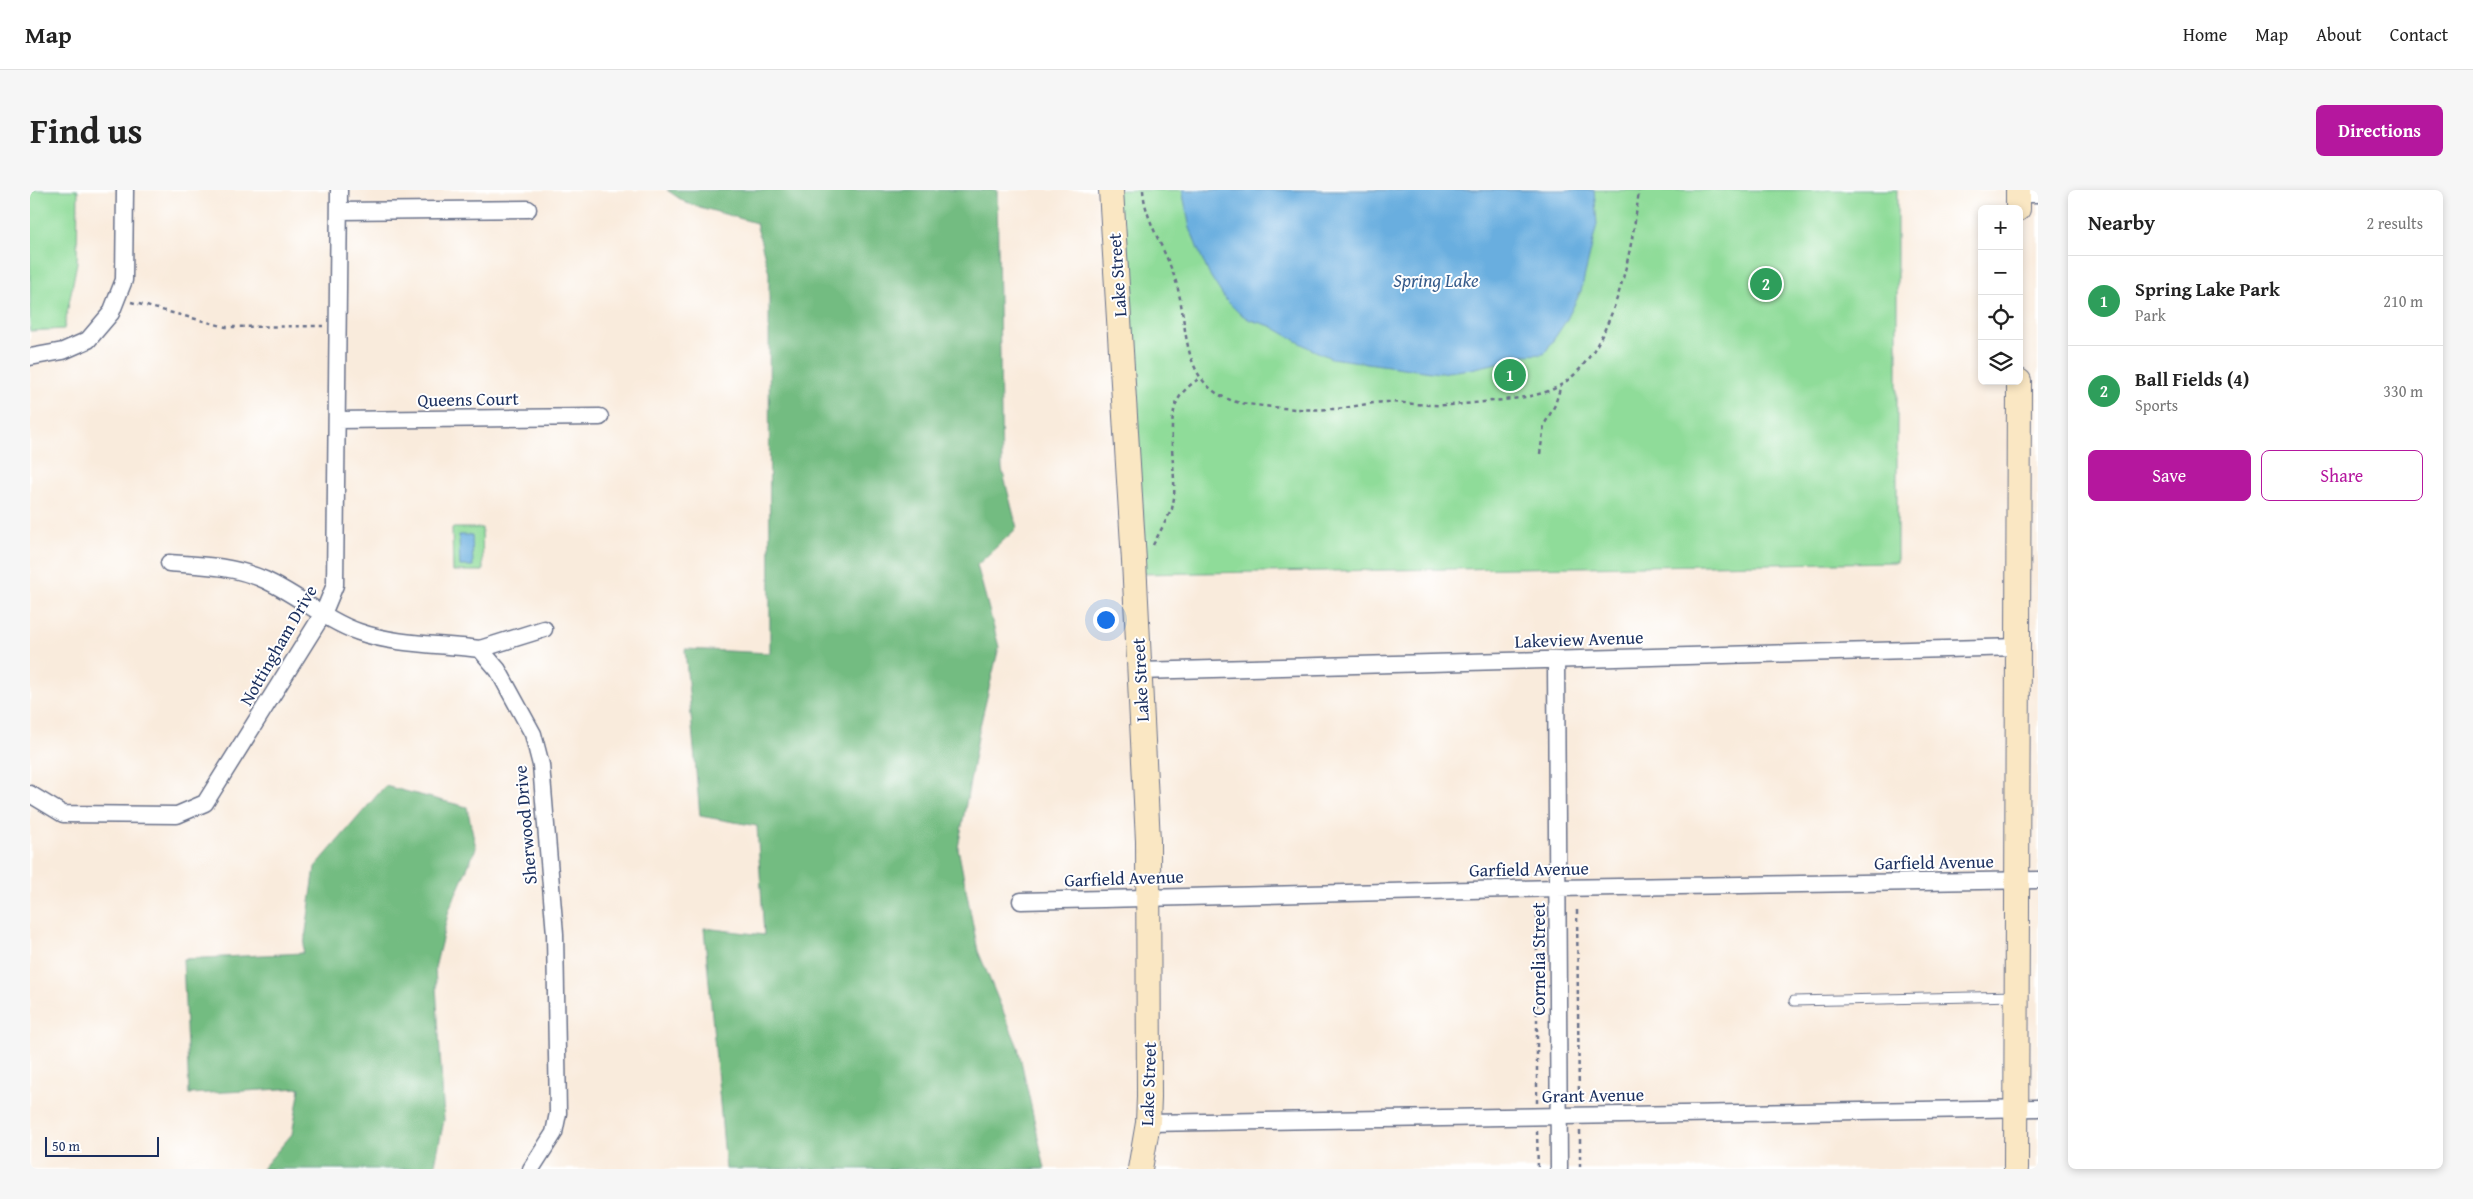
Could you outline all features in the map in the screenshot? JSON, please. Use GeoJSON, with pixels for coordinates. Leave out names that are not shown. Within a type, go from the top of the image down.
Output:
{"type":"FeatureCollection","features":[{"type":"Feature","properties":{"kind":"street"},"geometry":{"type":"LineString","coordinates":[[30,357],[63,351],[88,340],[111,313],[124,280],[125,190]]}},
{"type":"Feature","properties":{"kind":"street","name":"Nottingham Drive"},"geometry":{"type":"LineString","coordinates":[[30,794],[63,814],[176,814],[205,803],[324,614],[335,585],[339,190]]}},
{"type":"Feature","properties":{"kind":"street","name":"Lake Street"},"geometry":{"type":"LineString","coordinates":[[1111,190],[1139,671],[1149,897],[1148,1123],[1140,1169]]}},
{"type":"Feature","properties":{"kind":"street"},"geometry":{"type":"LineString","coordinates":[[339,211],[528,209]]}},
{"type":"Feature","properties":{"kind":"street"},"geometry":{"type":"LineString","coordinates":[[2016,1169],[2027,1108],[2017,996],[2028,880],[2019,647],[2029,421],[2020,385]]}},
{"type":"Feature","properties":{"kind":"street","name":"Queens Court"},"geometry":{"type":"LineString","coordinates":[[337,420],[600,417]]}},
{"type":"Feature","properties":{"kind":"street"},"geometry":{"type":"LineString","coordinates":[[168,563],[214,566],[243,571],[267,580],[324,614],[359,632],[395,639],[480,649],[544,629]]}},
{"type":"Feature","properties":{"kind":"street","name":"Lakeview Avenue"},"geometry":{"type":"LineString","coordinates":[[1139,671],[2019,647]]}},
{"type":"Feature","properties":{"kind":"street","name":"Sherwood Drive"},"geometry":{"type":"LineString","coordinates":[[480,649],[498,670],[534,734],[542,765],[555,934],[558,1113],[554,1133],[531,1169]]}},
{"type":"Feature","properties":{"kind":"street","name":"Cornelia Street"},"geometry":{"type":"LineString","coordinates":[[1556,660],[1549,888],[1559,1169]]}},
{"type":"Feature","properties":{"kind":"street","name":"Garfield Avenue"},"geometry":{"type":"LineString","coordinates":[[1021,901],[1549,888],[2028,880]]}},
{"type":"Feature","properties":{"kind":"street","name":"Grant Avenue"},"geometry":{"type":"LineString","coordinates":[[1148,1123],[2027,1108]]}},
{"type":"Feature","properties":{"kind":"lane"},"geometry":{"type":"LineString","coordinates":[[1794,1001],[2017,996]]}},
{"type":"Feature","properties":{"kind":"path"},"geometry":{"type":"LineString","coordinates":[[1143,190],[1150,223],[1173,273],[1182,307],[1184,336],[1201,377],[1216,394],[1226,399],[1266,406],[1332,410],[1384,402],[1432,405],[1466,404],[1530,396],[1561,385],[1582,366],[1604,329],[1626,269],[1634,230],[1639,190]]}},
{"type":"Feature","properties":{"kind":"path"},"geometry":{"type":"LineString","coordinates":[[118,298],[226,327],[338,326]]}},
{"type":"Feature","properties":{"kind":"path"},"geometry":{"type":"LineString","coordinates":[[1149,550],[1169,516],[1174,498],[1173,424],[1175,406],[1184,390],[1201,377]]}},
{"type":"Feature","properties":{"kind":"path"},"geometry":{"type":"LineString","coordinates":[[1540,454],[1544,425],[1555,405],[1561,385]]}},
{"type":"Feature","properties":{"kind":"path"},"geometry":{"type":"LineString","coordinates":[[1538,1169],[1537,904],[1549,888]]}},
{"type":"Feature","properties":{"kind":"path"},"geometry":{"type":"LineString","coordinates":[[1577,910],[1580,1169]]}},
{"type":"Feature","properties":{"kind":"green space"},"geometry":{"type":"Polygon","coordinates":[[[30,190],[78,190],[77,262],[64,329],[30,331],[30,190]]]}},
{"type":"Feature","properties":{"kind":"green space"},"geometry":{"type":"Polygon","coordinates":[[[667,190],[997,190],[1002,469],[1017,528],[977,565],[999,647],[980,726],[958,848],[978,951],[1018,1047],[1045,1169],[726,1169],[704,928],[764,935],[757,826],[700,816],[685,649],[770,653],[769,273],[756,223],[686,203],[667,190]]]}},
{"type":"Feature","properties":{"kind":"green space"},"geometry":{"type":"Polygon","coordinates":[[[1111,190],[1897,190],[1897,562],[1135,574],[1111,190]]]}},
{"type":"Feature","properties":{"kind":"green space"},"geometry":{"type":"Polygon","coordinates":[[[452,528],[482,528],[483,571],[453,571],[452,528]]]}},
{"type":"Feature","properties":{"kind":"green space"},"geometry":{"type":"Polygon","coordinates":[[[385,786],[467,807],[476,848],[449,910],[435,968],[444,1120],[434,1169],[262,1169],[292,1134],[300,1088],[189,1094],[183,959],[303,953],[315,867],[385,786]]]}},
{"type":"Feature","properties":{"kind":"water","name":"Spring Lake"},"geometry":{"type":"Polygon","coordinates":[[[1182,190],[1594,190],[1597,224],[1581,291],[1566,321],[1544,354],[1524,355],[1471,369],[1439,373],[1331,358],[1309,348],[1271,326],[1250,320],[1239,313],[1225,299],[1209,274],[1190,228],[1182,190]]]}},
{"type":"Feature","properties":{"kind":"water"},"geometry":{"type":"Polygon","coordinates":[[[459,535],[472,535],[473,566],[460,566],[459,535]]]}},
{"type":"Feature","properties":{"kind":"place","name":"Ball Fields (4)"},"geometry":{"type":"Point","coordinates":[1766,284]}},
{"type":"Feature","properties":{"kind":"place","name":"Spring Lake Park"},"geometry":{"type":"Point","coordinates":[1510,375]}}]}
